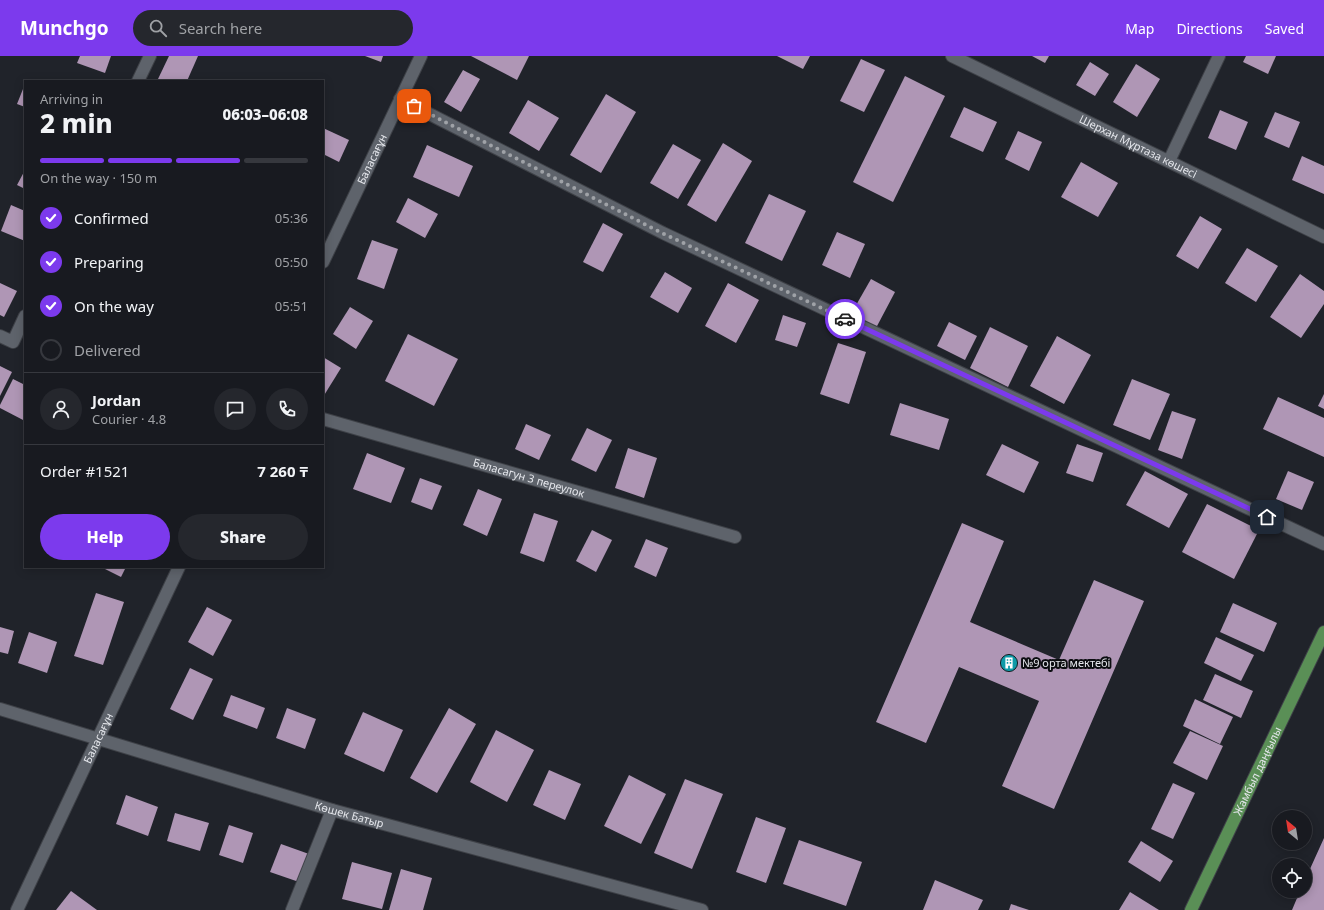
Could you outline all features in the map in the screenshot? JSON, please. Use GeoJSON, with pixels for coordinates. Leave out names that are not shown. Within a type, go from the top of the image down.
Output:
{"type":"FeatureCollection","features":[{"type":"Feature","properties":{"kind":"main road","name":"Жамбыл даңғылы"},"geometry":{"type":"LineString","coordinates":[[1190,910],[1324,632]]}},
{"type":"Feature","properties":{"kind":"street"},"geometry":{"type":"LineString","coordinates":[[138,80],[150,56]]}},
{"type":"Feature","properties":{"kind":"street","name":"Баласағұн"},"geometry":{"type":"LineString","coordinates":[[324,260],[421,56]]}},
{"type":"Feature","properties":{"kind":"street","name":"Шерхан Мұртаза көшесі"},"geometry":{"type":"LineString","coordinates":[[952,56],[1324,237]]}},
{"type":"Feature","properties":{"kind":"street"},"geometry":{"type":"LineString","coordinates":[[1169,161],[1219,56]]}},
{"type":"Feature","properties":{"kind":"street"},"geometry":{"type":"LineString","coordinates":[[400,100],[662,233],[1324,544]]}},
{"type":"Feature","properties":{"kind":"street"},"geometry":{"type":"LineString","coordinates":[[0,336],[12,342],[24,318]]}},
{"type":"Feature","properties":{"kind":"street","name":"Баласагун 3 переулок"},"geometry":{"type":"LineString","coordinates":[[324,419],[735,537]]}},
{"type":"Feature","properties":{"kind":"street","name":"Баласағұн"},"geometry":{"type":"LineString","coordinates":[[17,910],[179,568]]}},
{"type":"Feature","properties":{"kind":"street","name":"Көшек Батыр"},"geometry":{"type":"LineString","coordinates":[[0,709],[332,810],[702,910]]}},
{"type":"Feature","properties":{"kind":"street"},"geometry":{"type":"LineString","coordinates":[[292,910],[332,810]]}},
{"type":"Feature","properties":{"kind":"building"},"geometry":{"type":"Polygon","coordinates":[[[80,56],[111,56],[105,73],[77,63],[80,56]]]}},
{"type":"Feature","properties":{"kind":"building"},"geometry":{"type":"Polygon","coordinates":[[[169,56],[198,56],[187,80],[158,79],[169,56]]]}},
{"type":"Feature","properties":{"kind":"building"},"geometry":{"type":"Polygon","coordinates":[[[365,56],[383,56],[381,62],[365,56]]]}},
{"type":"Feature","properties":{"kind":"building"},"geometry":{"type":"Polygon","coordinates":[[[471,56],[529,56],[517,80],[471,56]]]}},
{"type":"Feature","properties":{"kind":"building"},"geometry":{"type":"Polygon","coordinates":[[[777,56],[810,56],[803,69],[777,56]]]}},
{"type":"Feature","properties":{"kind":"building"},"geometry":{"type":"Polygon","coordinates":[[[1032,56],[1049,56],[1045,63],[1032,56]]]}},
{"type":"Feature","properties":{"kind":"building"},"geometry":{"type":"Polygon","coordinates":[[[1246,56],[1276,56],[1268,74],[1243,62],[1246,56]]]}},
{"type":"Feature","properties":{"kind":"building"},"geometry":{"type":"Polygon","coordinates":[[[861,59],[885,70],[864,112],[840,101],[861,59]]]}},
{"type":"Feature","properties":{"kind":"building"},"geometry":{"type":"Polygon","coordinates":[[[1090,62],[1109,74],[1095,96],[1076,85],[1090,62]]]}},
{"type":"Feature","properties":{"kind":"building"},"geometry":{"type":"Polygon","coordinates":[[[1136,64],[1160,79],[1137,117],[1113,102],[1136,64]]]}},
{"type":"Feature","properties":{"kind":"building"},"geometry":{"type":"Polygon","coordinates":[[[463,70],[480,79],[461,112],[444,102],[463,70]]]}},
{"type":"Feature","properties":{"kind":"building"},"geometry":{"type":"Polygon","coordinates":[[[905,76],[945,96],[893,202],[853,182],[905,76]]]}},
{"type":"Feature","properties":{"kind":"building"},"geometry":{"type":"Polygon","coordinates":[[[24,86],[24,107],[17,104],[24,86]]]}},
{"type":"Feature","properties":{"kind":"building"},"geometry":{"type":"Polygon","coordinates":[[[606,94],[636,112],[601,173],[570,155],[606,94]]]}},
{"type":"Feature","properties":{"kind":"building"},"geometry":{"type":"Polygon","coordinates":[[[528,100],[559,118],[539,151],[509,133],[528,100]]]}},
{"type":"Feature","properties":{"kind":"building"},"geometry":{"type":"Polygon","coordinates":[[[964,107],[997,122],[983,152],[950,137],[964,107]]]}},
{"type":"Feature","properties":{"kind":"building"},"geometry":{"type":"Polygon","coordinates":[[[1220,110],[1248,122],[1236,150],[1208,138],[1220,110]]]}},
{"type":"Feature","properties":{"kind":"building"},"geometry":{"type":"Polygon","coordinates":[[[1275,112],[1300,122],[1289,148],[1264,137],[1275,112]]]}},
{"type":"Feature","properties":{"kind":"building"},"geometry":{"type":"Polygon","coordinates":[[[324,128],[349,140],[339,162],[324,154],[324,128]]]}},
{"type":"Feature","properties":{"kind":"building"},"geometry":{"type":"Polygon","coordinates":[[[1018,131],[1042,142],[1029,171],[1005,159],[1018,131]]]}},
{"type":"Feature","properties":{"kind":"building"},"geometry":{"type":"Polygon","coordinates":[[[723,143],[752,161],[716,222],[687,205],[723,143]]]}},
{"type":"Feature","properties":{"kind":"building"},"geometry":{"type":"Polygon","coordinates":[[[673,144],[701,160],[678,199],[650,183],[673,144]]]}},
{"type":"Feature","properties":{"kind":"building"},"geometry":{"type":"Polygon","coordinates":[[[427,145],[473,166],[459,197],[413,177],[427,145]]]}},
{"type":"Feature","properties":{"kind":"building"},"geometry":{"type":"Polygon","coordinates":[[[1302,156],[1324,166],[1324,194],[1292,180],[1302,156]]]}},
{"type":"Feature","properties":{"kind":"building"},"geometry":{"type":"Polygon","coordinates":[[[1081,162],[1118,183],[1098,217],[1061,197],[1081,162]]]}},
{"type":"Feature","properties":{"kind":"building"},"geometry":{"type":"Polygon","coordinates":[[[24,172],[24,188],[17,185],[24,172]]]}},
{"type":"Feature","properties":{"kind":"building"},"geometry":{"type":"Polygon","coordinates":[[[769,194],[806,211],[782,261],[745,243],[769,194]]]}},
{"type":"Feature","properties":{"kind":"building"},"geometry":{"type":"Polygon","coordinates":[[[408,198],[438,214],[425,238],[396,222],[408,198]]]}},
{"type":"Feature","properties":{"kind":"building"},"geometry":{"type":"Polygon","coordinates":[[[11,205],[24,211],[24,241],[1,231],[11,205]]]}},
{"type":"Feature","properties":{"kind":"building"},"geometry":{"type":"Polygon","coordinates":[[[1200,216],[1222,229],[1198,269],[1176,256],[1200,216]]]}},
{"type":"Feature","properties":{"kind":"building"},"geometry":{"type":"Polygon","coordinates":[[[603,223],[623,234],[603,272],[583,262],[603,223]]]}},
{"type":"Feature","properties":{"kind":"building"},"geometry":{"type":"Polygon","coordinates":[[[837,232],[865,244],[850,278],[822,265],[837,232]]]}},
{"type":"Feature","properties":{"kind":"building"},"geometry":{"type":"Polygon","coordinates":[[[372,240],[398,249],[384,289],[357,279],[372,240]]]}},
{"type":"Feature","properties":{"kind":"building"},"geometry":{"type":"Polygon","coordinates":[[[1247,248],[1278,266],[1256,302],[1225,283],[1247,248]]]}},
{"type":"Feature","properties":{"kind":"building"},"geometry":{"type":"Polygon","coordinates":[[[665,272],[692,288],[678,313],[650,297],[665,272]]]}},
{"type":"Feature","properties":{"kind":"building"},"geometry":{"type":"Polygon","coordinates":[[[1300,274],[1324,291],[1324,304],[1301,338],[1270,317],[1300,274]]]}},
{"type":"Feature","properties":{"kind":"building"},"geometry":{"type":"Polygon","coordinates":[[[871,279],[895,292],[876,328],[851,314],[871,279]]]}},
{"type":"Feature","properties":{"kind":"building"},"geometry":{"type":"Polygon","coordinates":[[[0,283],[17,291],[4,317],[0,315],[0,283]]]}},
{"type":"Feature","properties":{"kind":"building"},"geometry":{"type":"Polygon","coordinates":[[[728,283],[759,300],[736,343],[705,326],[728,283]]]}},
{"type":"Feature","properties":{"kind":"building"},"geometry":{"type":"Polygon","coordinates":[[[350,307],[373,321],[356,349],[333,334],[350,307]]]}},
{"type":"Feature","properties":{"kind":"building"},"geometry":{"type":"Polygon","coordinates":[[[783,315],[806,323],[797,347],[775,340],[783,315]]]}},
{"type":"Feature","properties":{"kind":"building"},"geometry":{"type":"Polygon","coordinates":[[[949,322],[977,336],[965,360],[937,346],[949,322]]]}},
{"type":"Feature","properties":{"kind":"building"},"geometry":{"type":"Polygon","coordinates":[[[990,327],[1028,346],[1008,387],[970,368],[990,327]]]}},
{"type":"Feature","properties":{"kind":"building"},"geometry":{"type":"Polygon","coordinates":[[[408,334],[458,359],[434,406],[385,381],[408,334]]]}},
{"type":"Feature","properties":{"kind":"building"},"geometry":{"type":"Polygon","coordinates":[[[1057,336],[1091,355],[1064,404],[1030,386],[1057,336]]]}},
{"type":"Feature","properties":{"kind":"building"},"geometry":{"type":"Polygon","coordinates":[[[838,343],[866,352],[849,404],[820,394],[838,343]]]}},
{"type":"Feature","properties":{"kind":"building"},"geometry":{"type":"Polygon","coordinates":[[[324,358],[341,368],[324,395],[324,358]]]}},
{"type":"Feature","properties":{"kind":"building"},"geometry":{"type":"Polygon","coordinates":[[[0,366],[12,372],[0,396],[0,366]]]}},
{"type":"Feature","properties":{"kind":"building"},"geometry":{"type":"Polygon","coordinates":[[[13,379],[24,384],[24,420],[0,408],[0,405],[13,379]]]}},
{"type":"Feature","properties":{"kind":"building"},"geometry":{"type":"Polygon","coordinates":[[[1132,379],[1170,394],[1150,440],[1113,425],[1132,379]]]}},
{"type":"Feature","properties":{"kind":"building"},"geometry":{"type":"Polygon","coordinates":[[[1324,394],[1324,409],[1318,406],[1324,394]]]}},
{"type":"Feature","properties":{"kind":"building"},"geometry":{"type":"Polygon","coordinates":[[[1278,397],[1324,418],[1324,457],[1263,429],[1278,397]]]}},
{"type":"Feature","properties":{"kind":"building"},"geometry":{"type":"Polygon","coordinates":[[[900,403],[949,419],[939,450],[890,435],[900,403]]]}},
{"type":"Feature","properties":{"kind":"building"},"geometry":{"type":"Polygon","coordinates":[[[1172,411],[1196,419],[1182,459],[1158,450],[1172,411]]]}},
{"type":"Feature","properties":{"kind":"building"},"geometry":{"type":"Polygon","coordinates":[[[526,424],[551,435],[539,460],[515,449],[526,424]]]}},
{"type":"Feature","properties":{"kind":"building"},"geometry":{"type":"Polygon","coordinates":[[[587,428],[612,440],[596,472],[571,460],[587,428]]]}},
{"type":"Feature","properties":{"kind":"building"},"geometry":{"type":"Polygon","coordinates":[[[1002,444],[1039,462],[1024,493],[986,475],[1002,444]]]}},
{"type":"Feature","properties":{"kind":"building"},"geometry":{"type":"Polygon","coordinates":[[[1077,444],[1103,453],[1093,482],[1066,473],[1077,444]]]}},
{"type":"Feature","properties":{"kind":"building"},"geometry":{"type":"Polygon","coordinates":[[[628,448],[657,458],[644,498],[615,488],[628,448]]]}},
{"type":"Feature","properties":{"kind":"building"},"geometry":{"type":"Polygon","coordinates":[[[367,453],[405,468],[391,503],[353,489],[367,453]]]}},
{"type":"Feature","properties":{"kind":"building"},"geometry":{"type":"Polygon","coordinates":[[[1145,471],[1188,494],[1169,528],[1126,505],[1145,471]]]}},
{"type":"Feature","properties":{"kind":"building"},"geometry":{"type":"Polygon","coordinates":[[[1288,471],[1314,482],[1302,510],[1276,499],[1288,471]]]}},
{"type":"Feature","properties":{"kind":"building"},"geometry":{"type":"Polygon","coordinates":[[[420,478],[442,486],[432,510],[411,502],[420,478]]]}},
{"type":"Feature","properties":{"kind":"building"},"geometry":{"type":"Polygon","coordinates":[[[478,489],[502,499],[487,536],[463,525],[478,489]]]}},
{"type":"Feature","properties":{"kind":"building"},"geometry":{"type":"Polygon","coordinates":[[[1207,504],[1259,530],[1234,579],[1182,552],[1207,504]]]}},
{"type":"Feature","properties":{"kind":"building"},"geometry":{"type":"Polygon","coordinates":[[[534,513],[558,521],[544,562],[520,553],[534,513]]]}},
{"type":"Feature","properties":{"kind":"building","name":"№9 орта мектебі"},"geometry":{"type":"Polygon","coordinates":[[[962,523],[1004,541],[970,622],[1059,660],[1094,580],[1144,601],[1054,809],[1002,786],[1039,701],[959,667],[926,743],[876,722],[962,523]]]}},
{"type":"Feature","properties":{"kind":"building"},"geometry":{"type":"Polygon","coordinates":[[[592,530],[612,540],[596,572],[576,561],[592,530]]]}},
{"type":"Feature","properties":{"kind":"building"},"geometry":{"type":"Polygon","coordinates":[[[646,539],[668,548],[656,577],[634,567],[646,539]]]}},
{"type":"Feature","properties":{"kind":"building"},"geometry":{"type":"Polygon","coordinates":[[[103,568],[126,568],[121,577],[103,568]]]}},
{"type":"Feature","properties":{"kind":"building"},"geometry":{"type":"Polygon","coordinates":[[[96,593],[124,602],[103,665],[74,656],[96,593]]]}},
{"type":"Feature","properties":{"kind":"building"},"geometry":{"type":"Polygon","coordinates":[[[1233,603],[1277,623],[1264,652],[1220,632],[1233,603]]]}},
{"type":"Feature","properties":{"kind":"building"},"geometry":{"type":"Polygon","coordinates":[[[207,607],[232,620],[213,656],[188,642],[207,607]]]}},
{"type":"Feature","properties":{"kind":"building"},"geometry":{"type":"Polygon","coordinates":[[[0,627],[14,631],[8,654],[0,652],[0,627]]]}},
{"type":"Feature","properties":{"kind":"building"},"geometry":{"type":"Polygon","coordinates":[[[29,632],[57,642],[47,673],[18,663],[29,632]]]}},
{"type":"Feature","properties":{"kind":"building"},"geometry":{"type":"Polygon","coordinates":[[[1216,637],[1254,655],[1241,681],[1204,663],[1216,637]]]}},
{"type":"Feature","properties":{"kind":"building"},"geometry":{"type":"Polygon","coordinates":[[[190,668],[213,679],[193,720],[170,709],[190,668]]]}},
{"type":"Feature","properties":{"kind":"building"},"geometry":{"type":"Polygon","coordinates":[[[1215,674],[1253,691],[1241,718],[1203,700],[1215,674]]]}},
{"type":"Feature","properties":{"kind":"building"},"geometry":{"type":"Polygon","coordinates":[[[231,695],[265,708],[257,729],[223,716],[231,695]]]}},
{"type":"Feature","properties":{"kind":"building"},"geometry":{"type":"Polygon","coordinates":[[[1195,699],[1233,717],[1220,744],[1183,726],[1195,699]]]}},
{"type":"Feature","properties":{"kind":"building"},"geometry":{"type":"Polygon","coordinates":[[[287,708],[316,719],[305,749],[276,738],[287,708]]]}},
{"type":"Feature","properties":{"kind":"building"},"geometry":{"type":"Polygon","coordinates":[[[449,708],[476,724],[437,793],[410,778],[449,708]]]}},
{"type":"Feature","properties":{"kind":"building"},"geometry":{"type":"Polygon","coordinates":[[[363,712],[403,730],[384,772],[344,754],[363,712]]]}},
{"type":"Feature","properties":{"kind":"building"},"geometry":{"type":"Polygon","coordinates":[[[496,730],[534,750],[507,802],[470,782],[496,730]]]}},
{"type":"Feature","properties":{"kind":"building"},"geometry":{"type":"Polygon","coordinates":[[[1190,731],[1223,746],[1207,780],[1173,763],[1190,731]]]}},
{"type":"Feature","properties":{"kind":"building"},"geometry":{"type":"Polygon","coordinates":[[[549,770],[581,784],[565,820],[533,805],[549,770]]]}},
{"type":"Feature","properties":{"kind":"building"},"geometry":{"type":"Polygon","coordinates":[[[629,775],[666,794],[641,844],[604,826],[629,775]]]}},
{"type":"Feature","properties":{"kind":"building"},"geometry":{"type":"Polygon","coordinates":[[[685,779],[723,794],[692,869],[654,853],[685,779]]]}},
{"type":"Feature","properties":{"kind":"building"},"geometry":{"type":"Polygon","coordinates":[[[1173,783],[1195,793],[1173,839],[1151,829],[1173,783]]]}},
{"type":"Feature","properties":{"kind":"building"},"geometry":{"type":"Polygon","coordinates":[[[126,795],[158,807],[148,836],[116,824],[126,795]]]}},
{"type":"Feature","properties":{"kind":"building"},"geometry":{"type":"Polygon","coordinates":[[[175,813],[209,823],[200,851],[167,841],[175,813]]]}},
{"type":"Feature","properties":{"kind":"building"},"geometry":{"type":"Polygon","coordinates":[[[756,817],[786,828],[766,883],[736,872],[756,817]]]}},
{"type":"Feature","properties":{"kind":"building"},"geometry":{"type":"Polygon","coordinates":[[[229,825],[253,833],[243,863],[219,855],[229,825]]]}},
{"type":"Feature","properties":{"kind":"building"},"geometry":{"type":"Polygon","coordinates":[[[1324,838],[1324,910],[1292,910],[1297,898],[1312,898],[1312,865],[1324,838]]]}},
{"type":"Feature","properties":{"kind":"building"},"geometry":{"type":"Polygon","coordinates":[[[799,840],[862,862],[846,906],[783,884],[799,840]]]}},
{"type":"Feature","properties":{"kind":"building"},"geometry":{"type":"Polygon","coordinates":[[[1141,841],[1173,861],[1160,882],[1128,862],[1141,841]]]}},
{"type":"Feature","properties":{"kind":"building"},"geometry":{"type":"Polygon","coordinates":[[[281,844],[309,854],[299,882],[270,872],[281,844]]]}},
{"type":"Feature","properties":{"kind":"building"},"geometry":{"type":"Polygon","coordinates":[[[352,862],[392,873],[382,909],[342,899],[352,862]]]}},
{"type":"Feature","properties":{"kind":"building"},"geometry":{"type":"Polygon","coordinates":[[[401,869],[432,878],[423,910],[389,910],[401,869]]]}},
{"type":"Feature","properties":{"kind":"building"},"geometry":{"type":"Polygon","coordinates":[[[935,880],[983,900],[978,910],[923,910],[935,880]]]}},
{"type":"Feature","properties":{"kind":"building"},"geometry":{"type":"Polygon","coordinates":[[[71,891],[97,910],[56,910],[71,891]]]}},
{"type":"Feature","properties":{"kind":"building"},"geometry":{"type":"Polygon","coordinates":[[[1130,892],[1159,910],[1119,910],[1130,892]]]}},
{"type":"Feature","properties":{"kind":"building"},"geometry":{"type":"Polygon","coordinates":[[[1011,904],[1029,910],[1009,910],[1011,904]]]}},
{"type":"Feature","properties":{"kind":"way so far"},"geometry":{"type":"LineString","coordinates":[[414,106],[662,233],[845,319]]}},
{"type":"Feature","properties":{"kind":"place","name":"№9 орта мектебі"},"geometry":{"type":"Point","coordinates":[1009,663]}},
{"type":"Feature","properties":{"kind":"route"},"geometry":{"type":"LineString","coordinates":[[845,319],[1267,517]]}}]}
